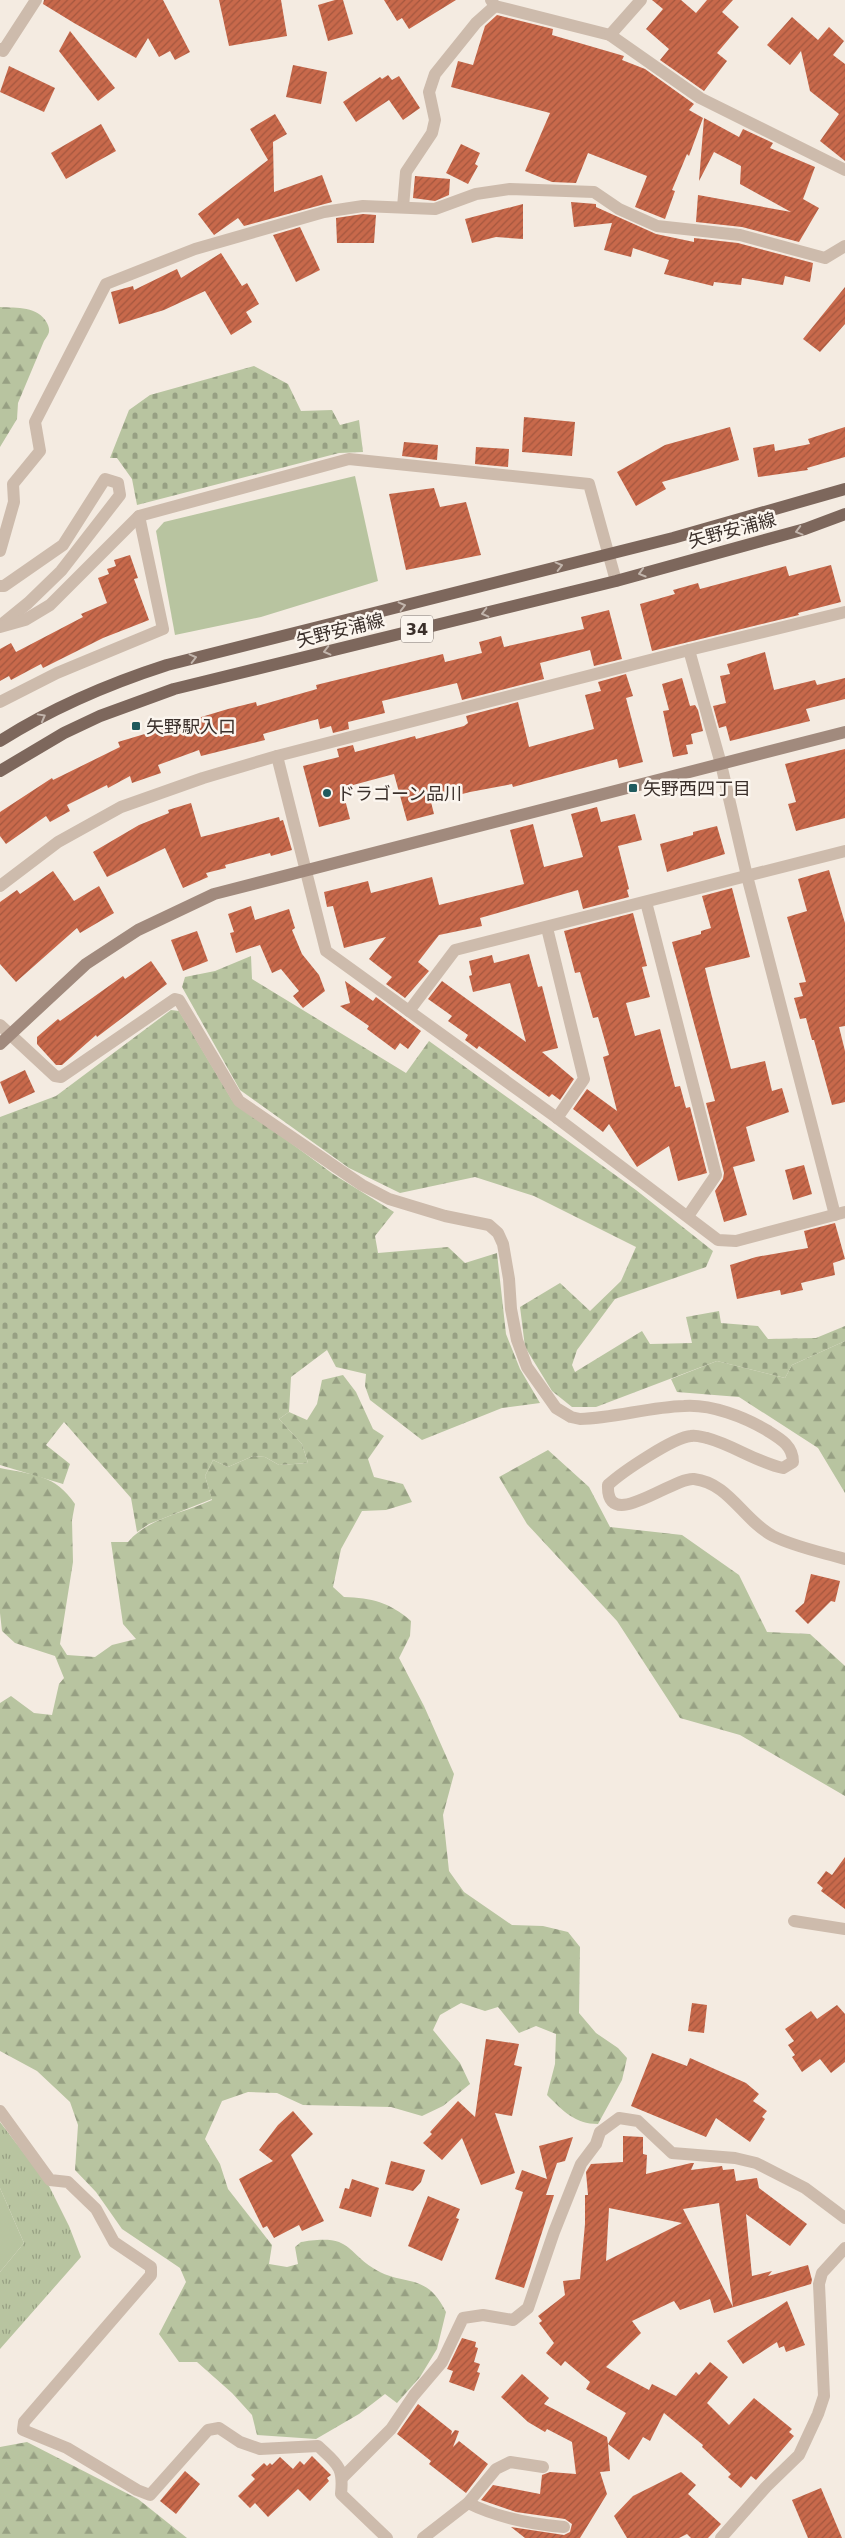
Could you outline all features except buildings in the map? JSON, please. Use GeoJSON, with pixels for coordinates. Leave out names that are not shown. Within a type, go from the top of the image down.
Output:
{"type":"FeatureCollection","features":[{"type":"Feature","properties":{"kind":"main road","name":"矢野安浦線"},"geometry":{"type":"LineString","coordinates":[[0,741],[52,711],[90,693],[167,665],[673,538],[845,488]]}},
{"type":"Feature","properties":{"kind":"main road","name":"矢野安浦線"},"geometry":{"type":"LineString","coordinates":[[0,771],[64,733],[100,716],[174,689],[616,580],[805,529],[845,514]]}},
{"type":"Feature","properties":{"kind":"street"},"geometry":{"type":"LineString","coordinates":[[1,52],[36,0]]}},
{"type":"Feature","properties":{"kind":"street"},"geometry":{"type":"LineString","coordinates":[[610,35],[641,0]]}},
{"type":"Feature","properties":{"kind":"street"},"geometry":{"type":"LineString","coordinates":[[403,208],[406,172],[432,133],[435,120],[429,92],[435,74],[493,3],[610,35],[700,98],[845,170]]}},
{"type":"Feature","properties":{"kind":"street"},"geometry":{"type":"LineString","coordinates":[[0,551],[14,502],[13,484],[40,451],[35,422],[106,284],[195,249],[324,212],[362,206],[435,209],[476,194],[510,189],[594,192],[619,209],[657,226],[740,236],[825,258],[845,246]]}},
{"type":"Feature","properties":{"kind":"street"},"geometry":{"type":"LineString","coordinates":[[0,626],[25,620],[50,605],[139,516],[349,459],[589,484],[616,580]]}},
{"type":"Feature","properties":{"kind":"street"},"geometry":{"type":"LineString","coordinates":[[0,586],[4,586],[63,545],[105,479],[118,483],[120,495],[61,571],[28,603],[0,626]]}},
{"type":"Feature","properties":{"kind":"street"},"geometry":{"type":"LineString","coordinates":[[0,702],[57,673],[163,629],[139,516]]}},
{"type":"Feature","properties":{"kind":"street"},"geometry":{"type":"LineString","coordinates":[[0,886],[58,842],[121,807],[203,778],[277,756],[689,650],[845,612]]}},
{"type":"Feature","properties":{"kind":"street"},"geometry":{"type":"LineString","coordinates":[[277,756],[326,951],[556,1118],[718,1240],[736,1241],[840,1213],[747,876],[721,764],[689,650]]}},
{"type":"Feature","properties":{"kind":"street"},"geometry":{"type":"LineString","coordinates":[[0,1044],[86,964],[138,930],[214,894],[845,732]]}},
{"type":"Feature","properties":{"kind":"street"},"geometry":{"type":"LineString","coordinates":[[409,1011],[455,950],[845,851]]}},
{"type":"Feature","properties":{"kind":"street"},"geometry":{"type":"LineString","coordinates":[[646,902],[716,1175],[688,1216]]}},
{"type":"Feature","properties":{"kind":"street"},"geometry":{"type":"LineString","coordinates":[[547,928],[584,1078],[556,1118]]}},
{"type":"Feature","properties":{"kind":"street"},"geometry":{"type":"LineString","coordinates":[[0,1024],[55,1076],[61,1076],[174,999],[179,1000],[239,1101],[362,1185],[389,1199],[445,1216],[489,1226],[498,1233],[503,1244],[517,1340],[526,1367],[556,1408],[571,1417],[580,1419],[684,1406],[708,1408],[757,1424],[785,1443],[793,1453],[793,1462],[783,1468],[770,1465],[708,1438],[692,1435],[671,1444],[618,1476],[608,1485],[608,1494],[612,1502],[619,1506],[629,1506],[683,1480],[706,1482],[728,1495],[752,1522],[772,1536],[794,1545],[845,1559]]}},
{"type":"Feature","properties":{"kind":"street"},"geometry":{"type":"LineString","coordinates":[[794,1921],[845,1929]]}},
{"type":"Feature","properties":{"kind":"street"},"geometry":{"type":"LineString","coordinates":[[0,2111],[50,2180],[68,2182],[96,2209],[114,2242],[151,2267],[151,2275],[24,2422],[23,2430],[66,2448],[137,2490],[150,2494],[208,2430],[219,2428],[240,2442],[260,2450],[318,2446],[341,2468],[343,2477],[341,2494],[387,2538]]}},
{"type":"Feature","properties":{"kind":"street"},"geometry":{"type":"LineString","coordinates":[[343,2477],[390,2429],[414,2395],[442,2362],[463,2318],[483,2315],[513,2320],[528,2308],[545,2256],[581,2164],[596,2144],[600,2132],[619,2118],[638,2121],[672,2153],[735,2158],[756,2163],[805,2188],[845,2218]]}},
{"type":"Feature","properties":{"kind":"street"},"geometry":{"type":"LineString","coordinates":[[721,2538],[799,2454],[818,2414],[824,2396],[819,2284],[822,2273],[845,2248]]}},
{"type":"Feature","properties":{"kind":"street"},"geometry":{"type":"LineString","coordinates":[[422,2538],[468,2503],[496,2469],[510,2462],[543,2467]]}},
{"type":"Feature","properties":{"kind":"street"},"geometry":{"type":"LineString","coordinates":[[468,2503],[492,2515],[564,2527]]}},
{"type":"Feature","properties":{"kind":"green space"},"geometry":{"type":"Polygon","coordinates":[[[0,307],[20,308],[38,313],[47,323],[49,330],[18,403],[17,419],[0,447],[0,307]]]}},
{"type":"Feature","properties":{"kind":"green space"},"geometry":{"type":"Polygon","coordinates":[[[254,366],[288,384],[301,411],[332,410],[340,425],[359,420],[363,452],[339,453],[137,505],[132,479],[117,458],[110,458],[129,410],[150,395],[254,366]]]}},
{"type":"Feature","properties":{"kind":"green space"},"geometry":{"type":"Polygon","coordinates":[[[355,476],[378,581],[261,617],[175,635],[156,531],[164,522],[355,476]]]}},
{"type":"Feature","properties":{"kind":"green space"},"geometry":{"type":"Polygon","coordinates":[[[251,956],[252,979],[406,1073],[429,1041],[636,1190],[713,1251],[706,1267],[615,1299],[577,1350],[572,1365],[575,1372],[642,1331],[650,1344],[692,1343],[686,1317],[719,1311],[721,1323],[758,1326],[768,1339],[816,1338],[845,1326],[845,1341],[792,1365],[785,1378],[717,1361],[596,1407],[572,1407],[552,1391],[525,1347],[520,1307],[560,1283],[590,1311],[621,1281],[636,1247],[534,1196],[475,1177],[400,1193],[349,1168],[240,1090],[182,987],[185,977],[215,971],[251,956]]]}},
{"type":"Feature","properties":{"kind":"green space"},"geometry":{"type":"Polygon","coordinates":[[[171,1010],[179,1011],[232,1100],[333,1174],[394,1212],[375,1236],[378,1253],[448,1247],[465,1263],[497,1253],[506,1334],[520,1369],[540,1403],[502,1408],[422,1440],[370,1400],[365,1386],[366,1374],[336,1367],[327,1350],[291,1377],[289,1412],[279,1419],[302,1444],[308,1463],[279,1465],[265,1457],[253,1456],[228,1467],[213,1460],[205,1476],[212,1499],[149,1524],[137,1532],[131,1498],[64,1422],[46,1445],[70,1464],[63,1484],[0,1465],[0,1117],[56,1096],[171,1010]]]}},
{"type":"Feature","properties":{"kind":"green space"},"geometry":{"type":"Polygon","coordinates":[[[845,1341],[845,1493],[818,1448],[739,1397],[677,1392],[671,1379],[717,1361],[785,1378],[792,1365],[845,1341]]]}},
{"type":"Feature","properties":{"kind":"green space"},"geometry":{"type":"Polygon","coordinates":[[[343,1375],[356,1392],[373,1429],[384,1436],[368,1459],[374,1477],[403,1484],[412,1502],[386,1510],[362,1511],[341,1549],[333,1587],[344,1597],[363,1598],[388,1605],[411,1621],[410,1636],[399,1658],[424,1706],[454,1774],[443,1815],[449,1871],[464,1892],[512,1925],[543,1926],[568,1932],[580,1947],[579,2013],[596,2033],[618,2048],[627,2058],[622,2080],[598,2124],[583,2122],[570,2116],[547,2095],[555,2064],[556,2034],[536,2026],[519,2033],[498,2007],[485,2011],[461,2003],[440,2015],[433,2030],[460,2063],[470,2084],[443,2106],[422,2116],[391,2107],[303,2105],[277,2093],[248,2092],[222,2101],[205,2139],[220,2164],[228,2189],[272,2245],[269,2264],[287,2267],[298,2264],[295,2247],[301,2242],[330,2240],[339,2242],[368,2265],[384,2274],[422,2285],[430,2290],[446,2312],[437,2349],[420,2377],[397,2403],[385,2394],[359,2414],[316,2439],[257,2435],[252,2415],[232,2393],[197,2362],[179,2362],[159,2334],[186,2282],[180,2268],[122,2229],[96,2192],[75,2170],[78,2125],[70,2102],[37,2071],[0,2051],[0,1703],[11,1696],[34,1713],[52,1715],[59,1684],[64,1678],[55,1656],[15,1643],[2,1631],[0,1613],[0,1468],[42,1477],[51,1481],[67,1494],[75,1504],[72,1520],[73,1562],[60,1644],[67,1655],[95,1657],[112,1645],[136,1639],[123,1624],[111,1542],[128,1542],[136,1534],[156,1522],[212,1500],[205,1476],[213,1460],[228,1467],[253,1456],[265,1457],[279,1465],[308,1463],[302,1444],[279,1419],[289,1412],[307,1420],[317,1404],[322,1380],[343,1375]]]}},
{"type":"Feature","properties":{"kind":"green space"},"geometry":{"type":"Polygon","coordinates":[[[548,1450],[589,1487],[610,1527],[682,1535],[739,1575],[767,1632],[810,1634],[845,1666],[845,1796],[740,1735],[680,1718],[617,1621],[527,1524],[499,1477],[548,1450]]]}},
{"type":"Feature","properties":{"kind":"green space"},"geometry":{"type":"Polygon","coordinates":[[[0,2122],[49,2186],[69,2226],[81,2257],[0,2349],[0,2272],[24,2243],[0,2188],[0,2122]]]}},
{"type":"Feature","properties":{"kind":"green space"},"geometry":{"type":"Polygon","coordinates":[[[0,2188],[24,2243],[0,2272],[0,2188]]]}},
{"type":"Feature","properties":{"kind":"green space"},"geometry":{"type":"Polygon","coordinates":[[[27,2442],[138,2499],[187,2538],[0,2538],[0,2447],[27,2442]]]}},
{"type":"Feature","properties":{"kind":"place","name":"矢野駅入口"},"geometry":{"type":"Point","coordinates":[136,726]}},
{"type":"Feature","properties":{"kind":"place","name":"矢野西四丁目"},"geometry":{"type":"Point","coordinates":[633,788]}},
{"type":"Feature","properties":{"kind":"place","name":"ドラゴーン品川"},"geometry":{"type":"Point","coordinates":[327,793]}}]}
